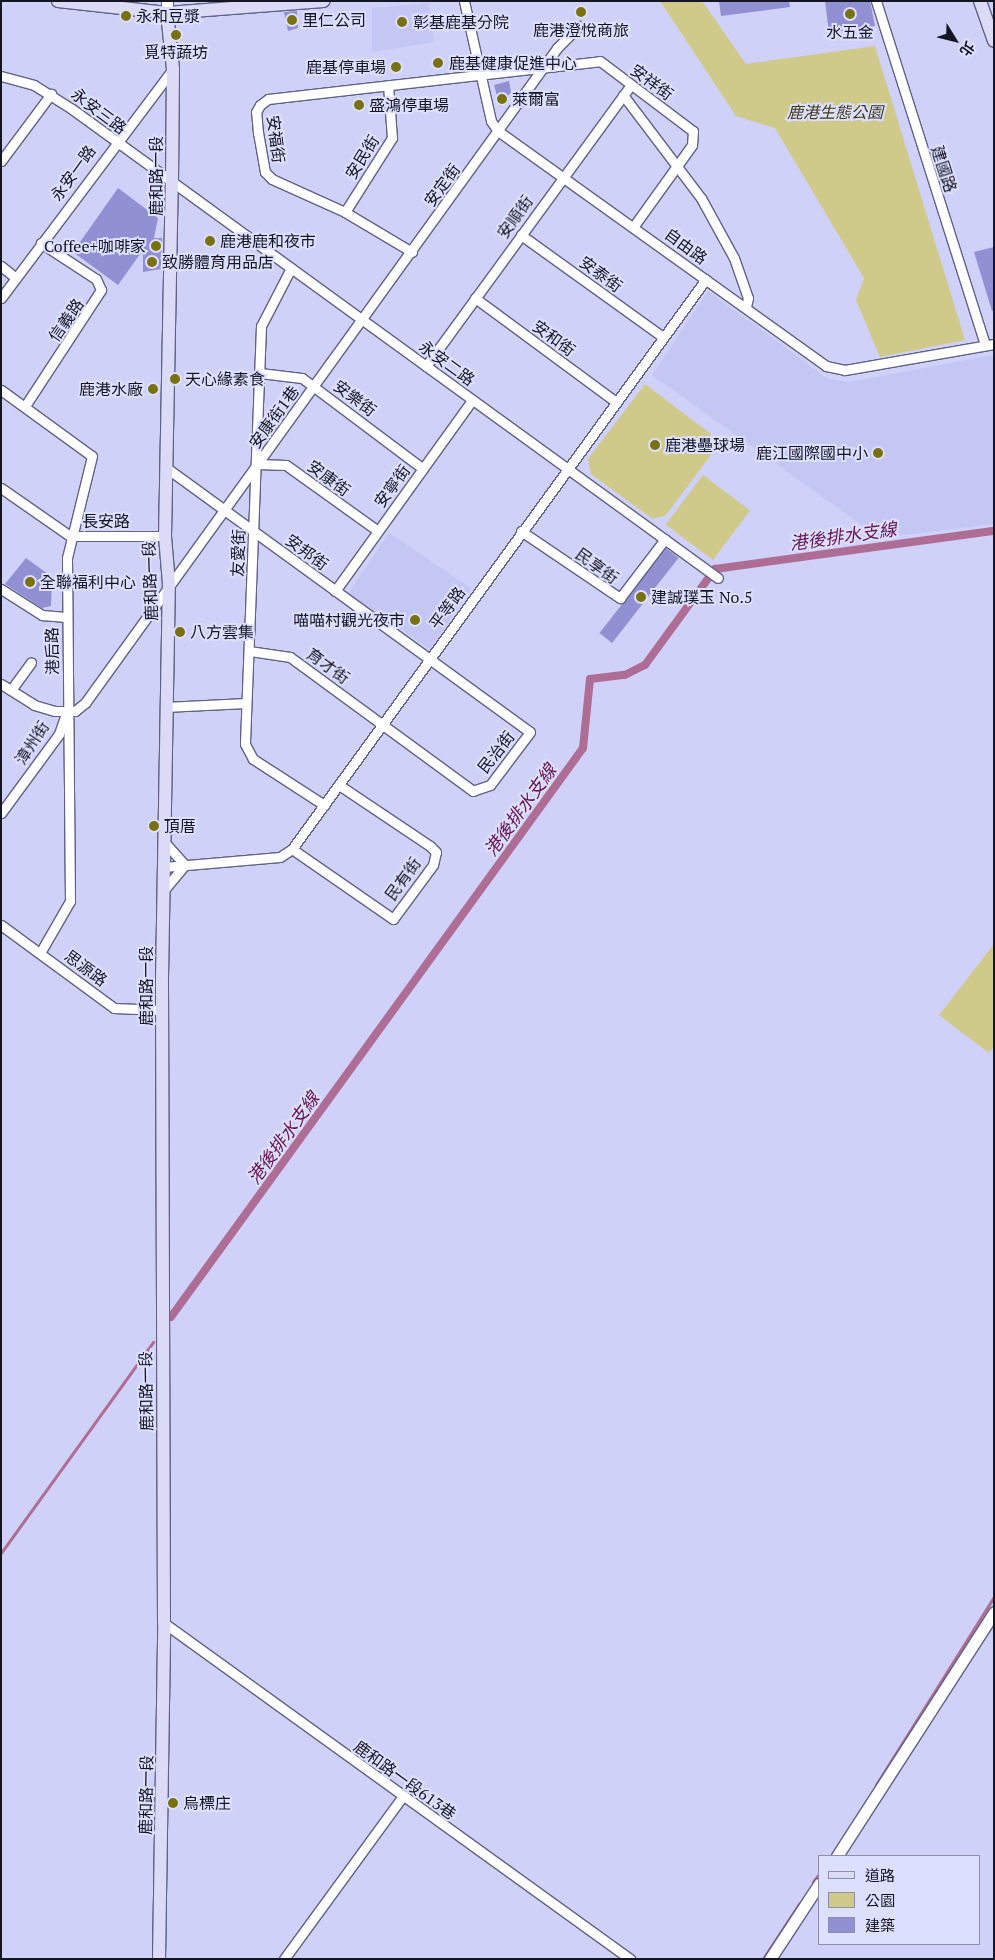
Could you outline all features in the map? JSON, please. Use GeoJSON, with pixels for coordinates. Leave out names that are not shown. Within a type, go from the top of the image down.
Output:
{"type":"FeatureCollection","features":[{"type":"Feature","properties":{"kind":"main road"},"geometry":{"type":"LineString","coordinates":[[58,1],[167,7],[324,1]]}},
{"type":"Feature","properties":{"kind":"main road"},"geometry":{"type":"LineString","coordinates":[[980,1],[991,19],[994,41]]}},
{"type":"Feature","properties":{"kind":"main road","name":"鹿和路一段"},"geometry":{"type":"LineString","coordinates":[[159,1959],[164,1623],[162,1010],[165,707],[169,584],[165,536],[168,469],[172,182],[172,69],[167,7]]}},
{"type":"Feature","properties":{"kind":"street"},"geometry":{"type":"LineString","coordinates":[[464,1],[479,74],[498,132]]}},
{"type":"Feature","properties":{"kind":"street","name":"建國路"},"geometry":{"type":"LineString","coordinates":[[876,1],[989,345]]}},
{"type":"Feature","properties":{"kind":"street","name":"安定街"},"geometry":{"type":"LineString","coordinates":[[363,321],[544,67],[579,26]]}},
{"type":"Feature","properties":{"kind":"street","name":"安祥街"},"geometry":{"type":"LineString","coordinates":[[479,74],[600,61],[630,86],[693,131],[692,145],[633,227]]}},
{"type":"Feature","properties":{"kind":"street","name":"永安一路"},"geometry":{"type":"LineString","coordinates":[[1,298],[115,142],[172,69]]}},
{"type":"Feature","properties":{"kind":"street","name":"安福街"},"geometry":{"type":"LineString","coordinates":[[412,252],[345,212],[265,172],[256,112],[268,100],[479,74]]}},
{"type":"Feature","properties":{"kind":"street","name":"永安三路"},"geometry":{"type":"LineString","coordinates":[[1,76],[51,94],[172,182]]}},
{"type":"Feature","properties":{"kind":"street","name":"安民街"},"geometry":{"type":"LineString","coordinates":[[345,212],[392,138],[388,85]]}},
{"type":"Feature","properties":{"kind":"street","name":"安順街"},"geometry":{"type":"LineString","coordinates":[[426,366],[630,86]]}},
{"type":"Feature","properties":{"kind":"street"},"geometry":{"type":"LineString","coordinates":[[1,162],[51,94]]}},
{"type":"Feature","properties":{"kind":"street"},"geometry":{"type":"LineString","coordinates":[[623,94],[676,167],[702,198],[734,258],[748,298],[746,307]]}},
{"type":"Feature","properties":{"kind":"street","name":"自由路"},"geometry":{"type":"LineString","coordinates":[[498,132],[564,176],[836,370],[989,345]]}},
{"type":"Feature","properties":{"kind":"street","name":"永安二路"},"geometry":{"type":"LineString","coordinates":[[172,182],[718,578]]}},
{"type":"Feature","properties":{"kind":"street","name":"安泰街"},"geometry":{"type":"LineString","coordinates":[[521,235],[663,338]]}},
{"type":"Feature","properties":{"kind":"street","name":"信義路"},"geometry":{"type":"LineString","coordinates":[[25,406],[102,290],[96,279],[41,243]]}},
{"type":"Feature","properties":{"kind":"street"},"geometry":{"type":"LineString","coordinates":[[1,266],[16,278]]}},
{"type":"Feature","properties":{"kind":"street","name":"友愛街"},"geometry":{"type":"LineString","coordinates":[[291,268],[265,314],[260,373],[258,464],[253,530],[250,651],[246,703],[248,754],[324,805]]}},
{"type":"Feature","properties":{"kind":"street","name":"平等路"},"geometry":{"type":"LineString","coordinates":[[292,849],[381,723],[706,279]]}},
{"type":"Feature","properties":{"kind":"street","name":"安和街"},"geometry":{"type":"LineString","coordinates":[[475,298],[616,402]]}},
{"type":"Feature","properties":{"kind":"street","name":"安康街1巷"},"geometry":{"type":"LineString","coordinates":[[67,712],[85,703],[169,584],[363,321]]}},
{"type":"Feature","properties":{"kind":"street","name":"安樂街"},"geometry":{"type":"LineString","coordinates":[[260,373],[291,374],[315,387],[423,469]]}},
{"type":"Feature","properties":{"kind":"street","name":"港后路"},"geometry":{"type":"LineString","coordinates":[[1,390],[92,456],[70,536],[66,618],[70,901],[40,953]]}},
{"type":"Feature","properties":{"kind":"street","name":"安寧街"},"geometry":{"type":"LineString","coordinates":[[335,591],[472,400]]}},
{"type":"Feature","properties":{"kind":"street","name":"安康街"},"geometry":{"type":"LineString","coordinates":[[258,464],[286,466],[378,531]]}},
{"type":"Feature","properties":{"kind":"street","name":"安邦街"},"geometry":{"type":"LineString","coordinates":[[168,469],[428,659]]}},
{"type":"Feature","properties":{"kind":"street","name":"長安路"},"geometry":{"type":"LineString","coordinates":[[1,488],[70,536],[165,536]]}},
{"type":"Feature","properties":{"kind":"street","name":"民享街"},"geometry":{"type":"LineString","coordinates":[[522,531],[620,598],[665,539]]}},
{"type":"Feature","properties":{"kind":"street"},"geometry":{"type":"LineString","coordinates":[[1,588],[42,615],[66,618]]}},
{"type":"Feature","properties":{"kind":"street","name":"育才街"},"geometry":{"type":"LineString","coordinates":[[250,651],[290,656],[381,723]]}},
{"type":"Feature","properties":{"kind":"street","name":"民治街"},"geometry":{"type":"LineString","coordinates":[[381,723],[478,792],[490,785],[530,732],[428,659]]}},
{"type":"Feature","properties":{"kind":"street"},"geometry":{"type":"LineString","coordinates":[[11,690],[31,662]]}},
{"type":"Feature","properties":{"kind":"street"},"geometry":{"type":"LineString","coordinates":[[1,684],[34,705],[67,712]]}},
{"type":"Feature","properties":{"kind":"street"},"geometry":{"type":"LineString","coordinates":[[165,707],[246,703]]}},
{"type":"Feature","properties":{"kind":"street","name":"漳州街"},"geometry":{"type":"LineString","coordinates":[[1,813],[59,734],[67,712]]}},
{"type":"Feature","properties":{"kind":"street","name":"民有街"},"geometry":{"type":"LineString","coordinates":[[292,849],[393,919],[433,865],[436,852],[430,846],[339,785]]}},
{"type":"Feature","properties":{"kind":"street"},"geometry":{"type":"LineString","coordinates":[[164,842],[185,865]]}},
{"type":"Feature","properties":{"kind":"street"},"geometry":{"type":"LineString","coordinates":[[164,867],[280,857],[292,849]]}},
{"type":"Feature","properties":{"kind":"street"},"geometry":{"type":"LineString","coordinates":[[164,891],[185,865]]}},
{"type":"Feature","properties":{"kind":"street","name":"思源路"},"geometry":{"type":"LineString","coordinates":[[1,925],[114,1008],[162,1010]]}},
{"type":"Feature","properties":{"kind":"street"},"geometry":{"type":"LineString","coordinates":[[838,1855],[994,1612]]}},
{"type":"Feature","properties":{"kind":"street","name":"鹿和路一段613巷"},"geometry":{"type":"LineString","coordinates":[[164,1623],[630,1959]]}},
{"type":"Feature","properties":{"kind":"street"},"geometry":{"type":"LineString","coordinates":[[284,1959],[403,1796]]}},
{"type":"Feature","properties":{"kind":"street"},"geometry":{"type":"LineString","coordinates":[[770,1959],[818,1886]]}},
{"type":"Feature","properties":{"kind":"shaded area","name":"彰基鹿基分院"},"geometry":{"type":"Polygon","coordinates":[[[429,3],[434,42],[372,52],[372,8],[429,3]]]}},
{"type":"Feature","properties":{"kind":"shaded area","name":"鹿江國際國中小"},"geometry":{"type":"Polygon","coordinates":[[[708,291],[828,379],[849,382],[994,355],[994,524],[880,538],[652,375],[708,291]]]}},
{"type":"Feature","properties":{"kind":"shaded area","name":"喵喵村觀光夜市"},"geometry":{"type":"Polygon","coordinates":[[[389,533],[471,588],[430,649],[348,594],[389,533]]]}},
{"type":"Feature","properties":{"kind":"green space","name":"鹿港生態公園"},"geometry":{"type":"Polygon","coordinates":[[[660,1],[702,1],[746,64],[875,46],[965,340],[880,357],[856,300],[864,278],[775,128],[736,116],[660,1]]]}},
{"type":"Feature","properties":{"kind":"green space","name":"鹿港壘球場"},"geometry":{"type":"Polygon","coordinates":[[[645,384],[711,434],[710,456],[666,515],[653,519],[591,474],[588,459],[645,384]]]}},
{"type":"Feature","properties":{"kind":"green space"},"geometry":{"type":"Polygon","coordinates":[[[703,475],[750,511],[713,560],[666,525],[703,475]]]}},
{"type":"Feature","properties":{"kind":"green space"},"geometry":{"type":"Polygon","coordinates":[[[994,944],[994,1046],[989,1053],[939,1015],[994,944]]]}},
{"type":"Feature","properties":{"kind":"building"},"geometry":{"type":"Polygon","coordinates":[[[719,1],[789,1],[790,7],[721,16],[719,1]]]}},
{"type":"Feature","properties":{"kind":"building","name":"水五金"},"geometry":{"type":"Polygon","coordinates":[[[825,1],[870,1],[875,26],[829,33],[825,1]]]}},
{"type":"Feature","properties":{"kind":"building","name":"里仁公司"},"geometry":{"type":"Polygon","coordinates":[[[297,11],[298,28],[288,31],[284,12],[297,11]]]}},
{"type":"Feature","properties":{"kind":"building","name":"萊爾富"},"geometry":{"type":"Polygon","coordinates":[[[509,81],[511,92],[500,107],[494,85],[509,81]]]}},
{"type":"Feature","properties":{"kind":"building"},"geometry":{"type":"Polygon","coordinates":[[[118,188],[158,218],[154,238],[162,238],[161,269],[143,272],[143,250],[118,285],[73,252],[118,188]]]}},
{"type":"Feature","properties":{"kind":"building"},"geometry":{"type":"Polygon","coordinates":[[[994,247],[994,310],[992,311],[974,252],[994,247]]]}},
{"type":"Feature","properties":{"kind":"building","name":"建誠璞玉 No.5"},"geometry":{"type":"Polygon","coordinates":[[[666,548],[679,558],[612,643],[600,633],[666,548]]]}},
{"type":"Feature","properties":{"kind":"building","name":"全聯福利中心"},"geometry":{"type":"Polygon","coordinates":[[[26,558],[52,577],[51,606],[42,608],[5,584],[26,558]]]}},
{"type":"Feature","properties":{"kind":"waterway","name":"港後排水支線"},"geometry":{"type":"LineString","coordinates":[[171,1317],[583,748],[590,679],[625,675],[645,665],[715,569],[994,531]]}},
{"type":"Feature","properties":{"kind":"waterway"},"geometry":{"type":"LineString","coordinates":[[1,1553],[153,1342]]}},
{"type":"Feature","properties":{"kind":"waterway"},"geometry":{"type":"LineString","coordinates":[[876,1785],[994,1597]]}},
{"type":"Feature","properties":{"kind":"waterway"},"geometry":{"type":"LineString","coordinates":[[813,1882],[818,1875]]}},
{"type":"Feature","properties":{"kind":"waterway"},"geometry":{"type":"LineString","coordinates":[[763,1959],[799,1904]]}},
{"type":"Feature","properties":{"kind":"place","name":"鹿港澄悅商旅"},"geometry":{"type":"Point","coordinates":[581,12]}},
{"type":"Feature","properties":{"kind":"place","name":"水五金"},"geometry":{"type":"Point","coordinates":[850,14]}},
{"type":"Feature","properties":{"kind":"place","name":"永和豆漿"},"geometry":{"type":"Point","coordinates":[126,16]}},
{"type":"Feature","properties":{"kind":"place","name":"里仁公司"},"geometry":{"type":"Point","coordinates":[292,20]}},
{"type":"Feature","properties":{"kind":"place","name":"彰基鹿基分院"},"geometry":{"type":"Point","coordinates":[402,22]}},
{"type":"Feature","properties":{"kind":"place","name":"覓特蔬坊"},"geometry":{"type":"Point","coordinates":[176,35]}},
{"type":"Feature","properties":{"kind":"place","name":"鹿基健康促進中心"},"geometry":{"type":"Point","coordinates":[438,63]}},
{"type":"Feature","properties":{"kind":"place","name":"鹿基停車場"},"geometry":{"type":"Point","coordinates":[396,67]}},
{"type":"Feature","properties":{"kind":"place","name":"萊爾富"},"geometry":{"type":"Point","coordinates":[502,99]}},
{"type":"Feature","properties":{"kind":"place","name":"盛鴻停車場"},"geometry":{"type":"Point","coordinates":[359,105]}},
{"type":"Feature","properties":{"kind":"place","name":"鹿港鹿和夜市"},"geometry":{"type":"Point","coordinates":[210,241]}},
{"type":"Feature","properties":{"kind":"place","name":"Coffee+咖啡家"},"geometry":{"type":"Point","coordinates":[156,246]}},
{"type":"Feature","properties":{"kind":"place","name":"致勝體育用品店"},"geometry":{"type":"Point","coordinates":[152,262]}},
{"type":"Feature","properties":{"kind":"place","name":"天心緣素食"},"geometry":{"type":"Point","coordinates":[175,379]}},
{"type":"Feature","properties":{"kind":"place","name":"鹿港水廠"},"geometry":{"type":"Point","coordinates":[153,389]}},
{"type":"Feature","properties":{"kind":"place","name":"鹿港壘球場"},"geometry":{"type":"Point","coordinates":[655,445]}},
{"type":"Feature","properties":{"kind":"place","name":"鹿江國際國中小"},"geometry":{"type":"Point","coordinates":[878,453]}},
{"type":"Feature","properties":{"kind":"place","name":"全聯福利中心"},"geometry":{"type":"Point","coordinates":[30,582]}},
{"type":"Feature","properties":{"kind":"place","name":"建誠璞玉 No.5"},"geometry":{"type":"Point","coordinates":[641,597]}},
{"type":"Feature","properties":{"kind":"place","name":"喵喵村觀光夜市"},"geometry":{"type":"Point","coordinates":[415,620]}},
{"type":"Feature","properties":{"kind":"place","name":"八方雲集"},"geometry":{"type":"Point","coordinates":[180,632]}},
{"type":"Feature","properties":{"kind":"place","name":"頂厝"},"geometry":{"type":"Point","coordinates":[154,826]}},
{"type":"Feature","properties":{"kind":"place","name":"烏標庄"},"geometry":{"type":"Point","coordinates":[173,1803]}}]}
